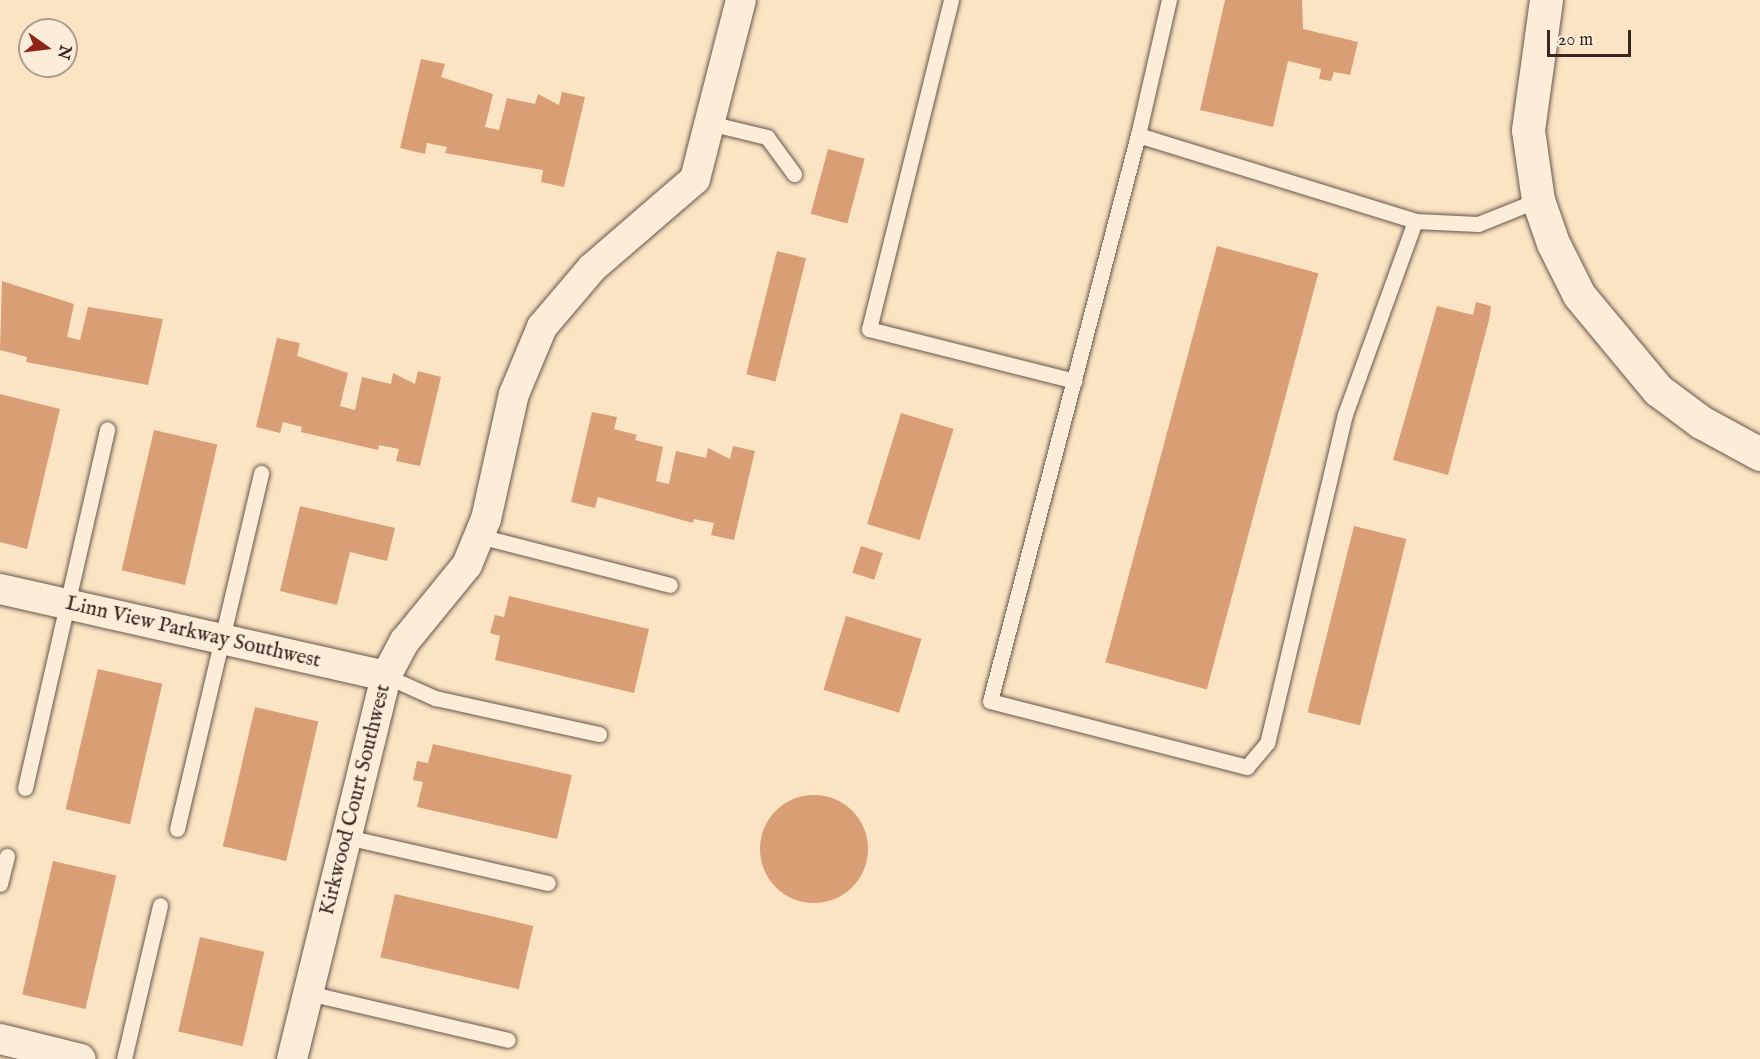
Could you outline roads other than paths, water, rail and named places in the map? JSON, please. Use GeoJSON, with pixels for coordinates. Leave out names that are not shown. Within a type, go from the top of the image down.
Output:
{"type":"FeatureCollection","features":[{"type":"Feature","properties":{"kind":"street","name":"Kirkwood Court Southwest"},"geometry":{"type":"LineString","coordinates":[[292,1059],[386,676],[405,641],[467,565],[479,536],[514,394],[542,327],[592,268],[695,179],[741,0]]}},
{"type":"Feature","properties":{"kind":"street"},"geometry":{"type":"LineString","coordinates":[[1546,0],[1528,130],[1538,200],[1579,295],[1633,364],[1701,422],[1760,454]]}},
{"type":"Feature","properties":{"kind":"street","name":"Linn View Parkway Southwest"},"geometry":{"type":"LineString","coordinates":[[0,589],[386,676]]}},
{"type":"Feature","properties":{"kind":"street"},"geometry":{"type":"LineString","coordinates":[[0,1039],[81,1059]]}},
{"type":"Feature","properties":{"kind":"lane"},"geometry":{"type":"LineString","coordinates":[[951,0],[869,329],[1075,381]]}},
{"type":"Feature","properties":{"kind":"lane"},"geometry":{"type":"LineString","coordinates":[[1169,0],[1138,135],[990,701],[1247,767],[1267,743],[1345,414],[1415,221]]}},
{"type":"Feature","properties":{"kind":"lane"},"geometry":{"type":"LineString","coordinates":[[709,123],[767,137],[794,174]]}},
{"type":"Feature","properties":{"kind":"lane"},"geometry":{"type":"LineString","coordinates":[[1138,135],[1415,221],[1478,224],[1538,200]]}},
{"type":"Feature","properties":{"kind":"lane"},"geometry":{"type":"LineString","coordinates":[[25,788],[107,429]]}},
{"type":"Feature","properties":{"kind":"lane"},"geometry":{"type":"LineString","coordinates":[[177,829],[261,473]]}},
{"type":"Feature","properties":{"kind":"lane"},"geometry":{"type":"LineString","coordinates":[[479,536],[670,585]]}},
{"type":"Feature","properties":{"kind":"lane"},"geometry":{"type":"LineString","coordinates":[[386,676],[435,698],[599,734]]}},
{"type":"Feature","properties":{"kind":"lane"},"geometry":{"type":"LineString","coordinates":[[346,837],[548,883]]}},
{"type":"Feature","properties":{"kind":"lane"},"geometry":{"type":"LineString","coordinates":[[0,885],[7,856]]}},
{"type":"Feature","properties":{"kind":"lane"},"geometry":{"type":"LineString","coordinates":[[124,1059],[160,905]]}},
{"type":"Feature","properties":{"kind":"lane"},"geometry":{"type":"LineString","coordinates":[[308,993],[508,1040]]}}]}
